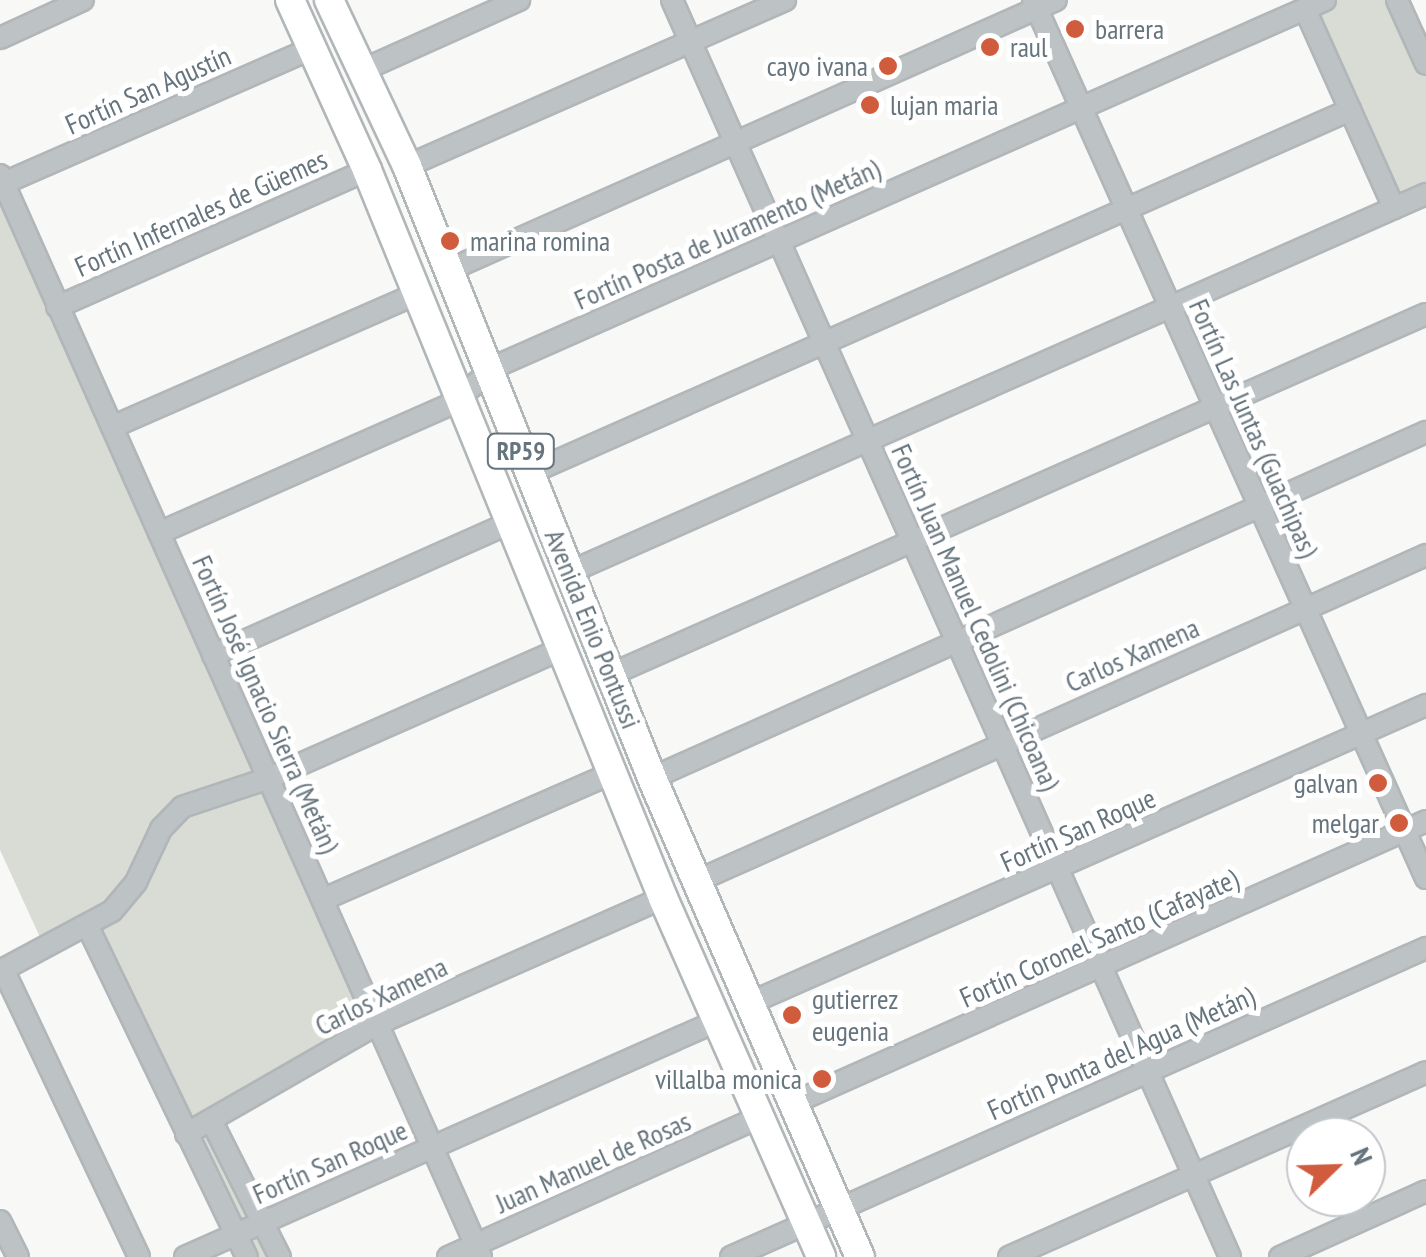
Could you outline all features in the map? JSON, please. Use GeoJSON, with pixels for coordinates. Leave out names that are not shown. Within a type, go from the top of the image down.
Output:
{"type":"FeatureCollection","features":[{"type":"Feature","properties":{"kind":"main road","name":"Avenida Enio Pontussi"},"geometry":{"type":"LineString","coordinates":[[290,0],[367,170],[662,898],[821,1257]]}},
{"type":"Feature","properties":{"kind":"main road","name":"Avenida Enio Pontussi"},"geometry":{"type":"LineString","coordinates":[[329,0],[407,166],[652,778],[860,1257]]}},
{"type":"Feature","properties":{"kind":"street"},"geometry":{"type":"LineString","coordinates":[[0,38],[83,0]]}},
{"type":"Feature","properties":{"kind":"street"},"geometry":{"type":"LineString","coordinates":[[364,70],[519,0]]}},
{"type":"Feature","properties":{"kind":"street","name":"Fortín Juan Manuel Cedolini (Chicoana)"},"geometry":{"type":"LineString","coordinates":[[672,0],[1230,1257]]}},
{"type":"Feature","properties":{"kind":"street"},"geometry":{"type":"LineString","coordinates":[[407,166],[785,0]]}},
{"type":"Feature","properties":{"kind":"street","name":"Fortín Posta de Juramento (Metán)"},"geometry":{"type":"LineString","coordinates":[[159,533],[460,398],[488,372],[1326,0]]}},
{"type":"Feature","properties":{"kind":"street"},"geometry":{"type":"LineString","coordinates":[[1397,0],[1426,64]]}},
{"type":"Feature","properties":{"kind":"street"},"geometry":{"type":"LineString","coordinates":[[449,270],[1042,3]]}},
{"type":"Feature","properties":{"kind":"street","name":"Fortín Las Juntas (Guachipas)"},"geometry":{"type":"LineString","coordinates":[[1042,3],[1081,108],[1426,878]]}},
{"type":"Feature","properties":{"kind":"street"},"geometry":{"type":"LineString","coordinates":[[1305,9],[1394,208]]}},
{"type":"Feature","properties":{"kind":"street","name":"Fortín San Agustín"},"geometry":{"type":"LineString","coordinates":[[2,179],[314,47]]}},
{"type":"Feature","properties":{"kind":"street"},"geometry":{"type":"LineString","coordinates":[[530,473],[1350,110]]}},
{"type":"Feature","properties":{"kind":"street","name":"Fortín Infernales de Güemes"},"geometry":{"type":"LineString","coordinates":[[58,306],[367,170]]}},
{"type":"Feature","properties":{"kind":"street","name":"Fortín José Ignacio Sierra (Metán)"},"geometry":{"type":"LineString","coordinates":[[2,179],[478,1251]]}},
{"type":"Feature","properties":{"kind":"street"},"geometry":{"type":"LineString","coordinates":[[570,572],[1426,194]]}},
{"type":"Feature","properties":{"kind":"street"},"geometry":{"type":"LineString","coordinates":[[112,427],[417,294]]}},
{"type":"Feature","properties":{"kind":"street"},"geometry":{"type":"LineString","coordinates":[[612,674],[1426,314]]}},
{"type":"Feature","properties":{"kind":"street"},"geometry":{"type":"LineString","coordinates":[[652,778],[1426,432]]}},
{"type":"Feature","properties":{"kind":"street"},"geometry":{"type":"LineString","coordinates":[[213,656],[510,522]]}},
{"type":"Feature","properties":{"kind":"street","name":"Carlos Xamena"},"geometry":{"type":"LineString","coordinates":[[696,881],[1426,555]]}},
{"type":"Feature","properties":{"kind":"street"},"geometry":{"type":"LineString","coordinates":[[138,1257],[2,970],[88,928],[126,898],[172,816],[212,794],[270,778],[560,649]]}},
{"type":"Feature","properties":{"kind":"street","name":"Fortín San Roque"},"geometry":{"type":"LineString","coordinates":[[750,1003],[1426,704]]}},
{"type":"Feature","properties":{"kind":"street"},"geometry":{"type":"LineString","coordinates":[[324,899],[612,774]]}},
{"type":"Feature","properties":{"kind":"street","name":"Fortín Coronel Santo (Cafayate)"},"geometry":{"type":"LineString","coordinates":[[793,1104],[1426,822]]}},
{"type":"Feature","properties":{"kind":"street","name":"Carlos Xamena"},"geometry":{"type":"LineString","coordinates":[[186,1134],[377,1024],[662,898]]}},
{"type":"Feature","properties":{"kind":"street"},"geometry":{"type":"LineString","coordinates":[[88,928],[247,1257]]}},
{"type":"Feature","properties":{"kind":"street","name":"Fortín Punta del Agua (Metán)"},"geometry":{"type":"LineString","coordinates":[[730,1257],[1426,948]]}},
{"type":"Feature","properties":{"kind":"street","name":"Fortín San Roque"},"geometry":{"type":"LineString","coordinates":[[185,1257],[717,1021]]}},
{"type":"Feature","properties":{"kind":"street"},"geometry":{"type":"LineString","coordinates":[[1009,1257],[1426,1072]]}},
{"type":"Feature","properties":{"kind":"street","name":"Juan Manuel de Rosas"},"geometry":{"type":"LineString","coordinates":[[448,1257],[478,1251],[760,1118]]}},
{"type":"Feature","properties":{"kind":"street"},"geometry":{"type":"LineString","coordinates":[[212,1122],[280,1257]]}},
{"type":"Feature","properties":{"kind":"street"},"geometry":{"type":"LineString","coordinates":[[1280,1257],[1426,1191]]}},
{"type":"Feature","properties":{"kind":"street"},"geometry":{"type":"LineString","coordinates":[[0,1221],[18,1257]]}},
{"type":"Feature","properties":{"kind":"shaded area"},"geometry":{"type":"Polygon","coordinates":[[[1335,0],[1393,0],[1426,71],[1426,190],[1396,204],[1309,12],[1335,0]]]}},
{"type":"Feature","properties":{"kind":"shaded area"},"geometry":{"type":"Polygon","coordinates":[[[0,186],[374,1024],[211,1118],[278,1257],[249,1257],[87,926],[44,946],[0,850],[0,186]]]}},
{"type":"Feature","properties":{"kind":"place","name":"barrera"},"geometry":{"type":"Point","coordinates":[1075,29]}},
{"type":"Feature","properties":{"kind":"place","name":"raul"},"geometry":{"type":"Point","coordinates":[990,47]}},
{"type":"Feature","properties":{"kind":"place","name":"cayo ivana"},"geometry":{"type":"Point","coordinates":[888,66]}},
{"type":"Feature","properties":{"kind":"place","name":"lujan maria"},"geometry":{"type":"Point","coordinates":[870,105]}},
{"type":"Feature","properties":{"kind":"place","name":"marina romina"},"geometry":{"type":"Point","coordinates":[450,241]}},
{"type":"Feature","properties":{"kind":"place","name":"galvan"},"geometry":{"type":"Point","coordinates":[1378,783]}},
{"type":"Feature","properties":{"kind":"place","name":"melgar"},"geometry":{"type":"Point","coordinates":[1399,823]}},
{"type":"Feature","properties":{"kind":"place","name":"gutierrez eugenia"},"geometry":{"type":"Point","coordinates":[792,1015]}},
{"type":"Feature","properties":{"kind":"place","name":"villalba monica"},"geometry":{"type":"Point","coordinates":[822,1079]}}]}
